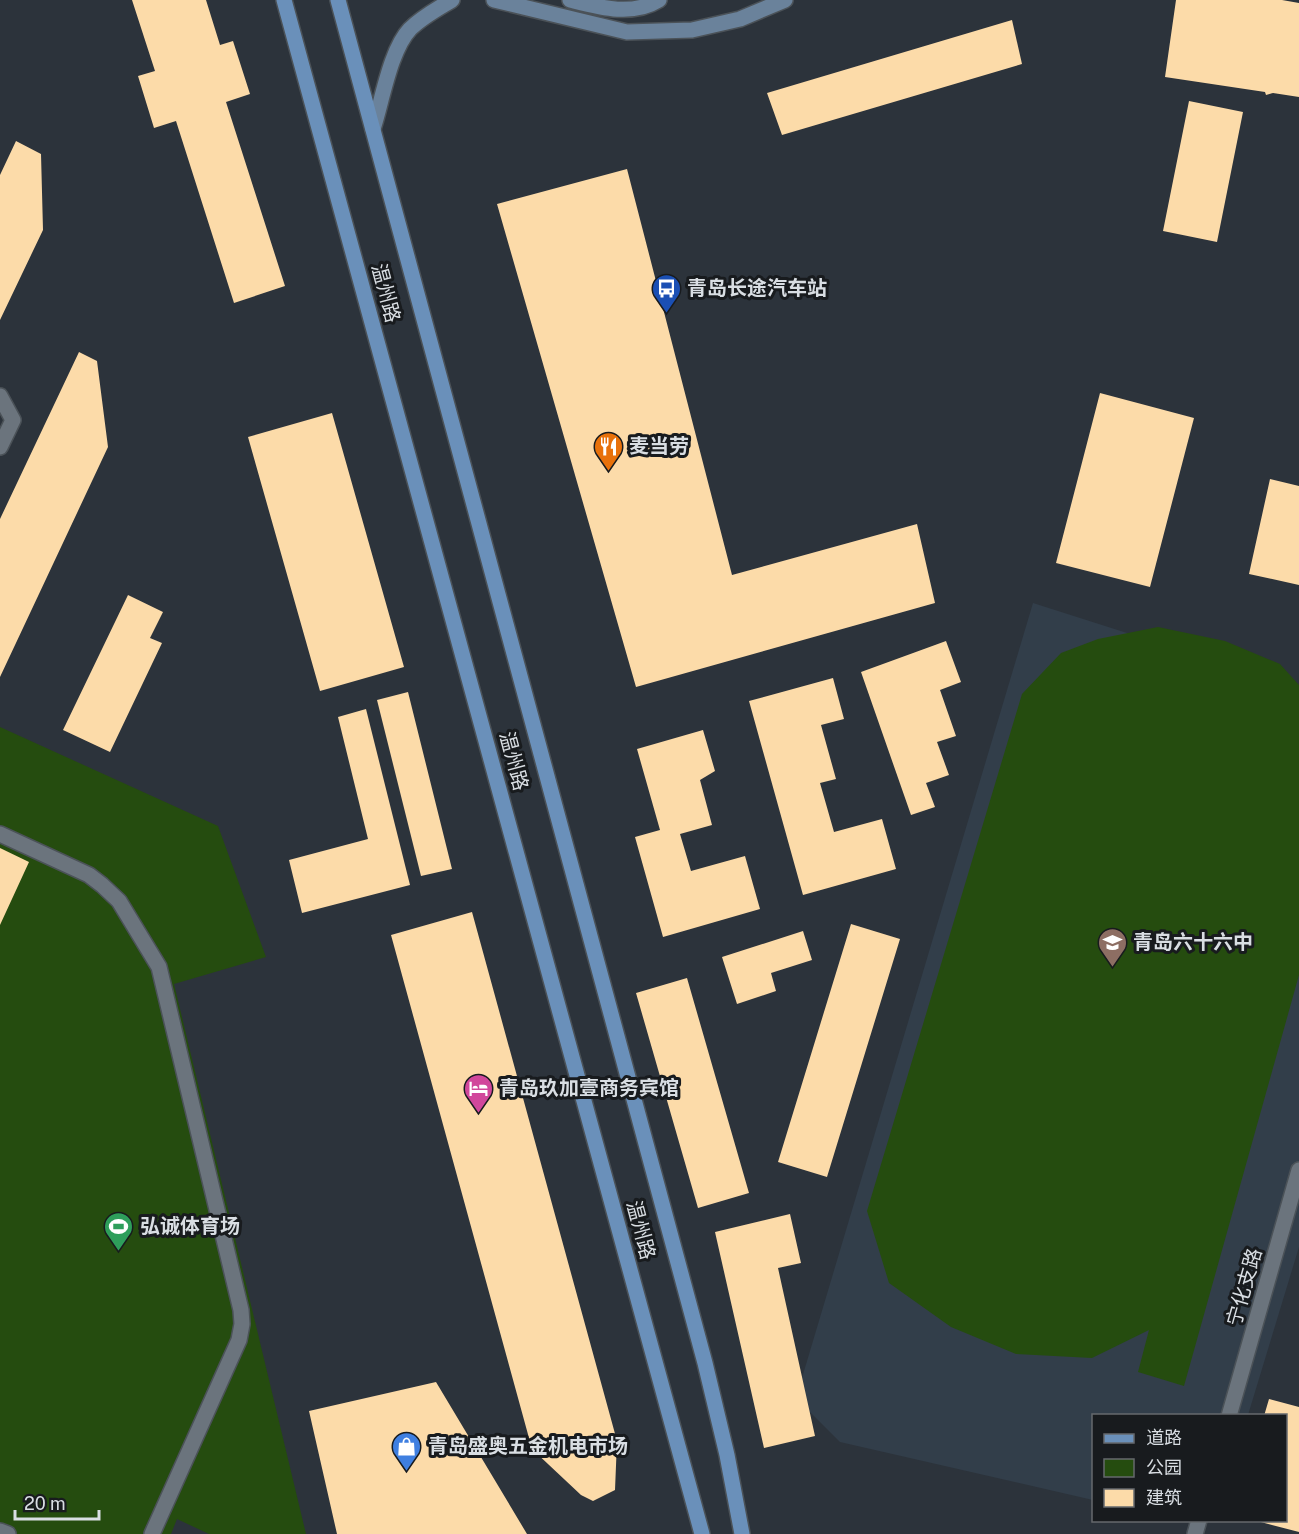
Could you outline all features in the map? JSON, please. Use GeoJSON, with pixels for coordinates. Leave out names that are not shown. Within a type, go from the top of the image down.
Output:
{"type":"FeatureCollection","features":[{"type":"Feature","properties":{"kind":"main road","name":"温州路"},"geometry":{"type":"LineString","coordinates":[[284,0],[702,1534]]}},
{"type":"Feature","properties":{"kind":"main road","name":"温州路"},"geometry":{"type":"LineString","coordinates":[[338,0],[702,1351],[727,1455],[742,1534]]}},
{"type":"Feature","properties":{"kind":"main road"},"geometry":{"type":"LineString","coordinates":[[373,129],[390,66],[408,31],[428,14],[452,0]]}},
{"type":"Feature","properties":{"kind":"main road"},"geometry":{"type":"LineString","coordinates":[[494,0],[627,32],[692,30],[740,19],[785,0]]}},
{"type":"Feature","properties":{"kind":"main road"},"geometry":{"type":"LineString","coordinates":[[570,0],[599,8],[630,10],[659,0]]}},
{"type":"Feature","properties":{"kind":"street"},"geometry":{"type":"LineString","coordinates":[[0,396],[13,420],[0,447]]}},
{"type":"Feature","properties":{"kind":"street"},"geometry":{"type":"LineString","coordinates":[[0,834],[89,875],[102,885],[118,901],[159,968],[241,1310],[243,1324],[239,1340],[152,1534]]}},
{"type":"Feature","properties":{"kind":"street","name":"宁化支路"},"geometry":{"type":"LineString","coordinates":[[1230,1414],[1299,1170]]}},
{"type":"Feature","properties":{"kind":"street"},"geometry":{"type":"LineString","coordinates":[[0,1530],[8,1534]]}},
{"type":"Feature","properties":{"kind":"shaded area","name":"青岛六十六中"},"geometry":{"type":"Polygon","coordinates":[[[1033,603],[1299,688],[1299,1247],[1248,1414],[1092,1414],[1092,1500],[840,1442],[796,1398],[1033,603]]]}},
{"type":"Feature","properties":{"kind":"green space","name":"青岛六十六中"},"geometry":{"type":"Polygon","coordinates":[[[1158,627],[1225,641],[1280,664],[1299,685],[1299,975],[1184,1386],[1138,1372],[1149,1330],[1092,1358],[1016,1354],[951,1327],[889,1283],[867,1211],[1022,694],[1061,653],[1098,639],[1158,627]]]}},
{"type":"Feature","properties":{"kind":"green space","name":"弘诚体育场"},"geometry":{"type":"Polygon","coordinates":[[[0,727],[218,826],[266,957],[174,984],[306,1534],[209,1534],[177,1519],[171,1534],[0,1534],[0,727]]]}},
{"type":"Feature","properties":{"kind":"building"},"geometry":{"type":"Polygon","coordinates":[[[132,0],[206,0],[220,45],[233,41],[250,94],[226,102],[285,286],[234,303],[176,121],[154,128],[138,76],[155,71],[132,0]]]}},
{"type":"Feature","properties":{"kind":"building"},"geometry":{"type":"Polygon","coordinates":[[[1176,0],[1282,0],[1299,3],[1299,97],[1273,93],[1266,95],[1265,92],[1165,77],[1176,0]]]}},
{"type":"Feature","properties":{"kind":"building"},"geometry":{"type":"Polygon","coordinates":[[[1012,20],[1022,64],[782,135],[767,93],[1012,20]]]}},
{"type":"Feature","properties":{"kind":"building"},"geometry":{"type":"Polygon","coordinates":[[[1189,101],[1243,112],[1217,242],[1163,231],[1189,101]]]}},
{"type":"Feature","properties":{"kind":"building"},"geometry":{"type":"Polygon","coordinates":[[[16,141],[41,154],[43,230],[0,320],[0,175],[16,141]]]}},
{"type":"Feature","properties":{"kind":"building"},"geometry":{"type":"Polygon","coordinates":[[[627,169],[732,575],[917,524],[935,603],[636,687],[497,204],[627,169]]]}},
{"type":"Feature","properties":{"kind":"building"},"geometry":{"type":"Polygon","coordinates":[[[79,352],[97,361],[108,447],[0,677],[0,519],[79,352]]]}},
{"type":"Feature","properties":{"kind":"building"},"geometry":{"type":"Polygon","coordinates":[[[1100,393],[1194,418],[1150,587],[1056,563],[1100,393]]]}},
{"type":"Feature","properties":{"kind":"building"},"geometry":{"type":"Polygon","coordinates":[[[332,413],[404,667],[320,691],[248,437],[332,413]]]}},
{"type":"Feature","properties":{"kind":"building"},"geometry":{"type":"Polygon","coordinates":[[[1270,479],[1299,486],[1299,585],[1249,574],[1270,479]]]}},
{"type":"Feature","properties":{"kind":"building"},"geometry":{"type":"Polygon","coordinates":[[[128,595],[163,612],[150,638],[162,643],[110,752],[63,730],[128,595]]]}},
{"type":"Feature","properties":{"kind":"building"},"geometry":{"type":"Polygon","coordinates":[[[946,641],[961,682],[940,690],[956,736],[937,742],[949,775],[926,783],[935,807],[911,815],[861,672],[946,641]]]}},
{"type":"Feature","properties":{"kind":"building"},"geometry":{"type":"Polygon","coordinates":[[[833,678],[844,719],[821,725],[836,779],[820,783],[834,832],[882,819],[896,869],[803,895],[749,701],[833,678]]]}},
{"type":"Feature","properties":{"kind":"building"},"geometry":{"type":"Polygon","coordinates":[[[408,692],[452,869],[421,876],[377,700],[408,692]]]}},
{"type":"Feature","properties":{"kind":"building"},"geometry":{"type":"Polygon","coordinates":[[[366,709],[410,885],[302,913],[289,860],[368,839],[338,717],[366,709]]]}},
{"type":"Feature","properties":{"kind":"building"},"geometry":{"type":"Polygon","coordinates":[[[703,730],[715,771],[700,780],[712,825],[680,834],[691,871],[745,856],[760,909],[663,937],[635,837],[660,830],[637,749],[703,730]]]}},
{"type":"Feature","properties":{"kind":"building"},"geometry":{"type":"Polygon","coordinates":[[[0,848],[29,862],[0,925],[0,848]]]}},
{"type":"Feature","properties":{"kind":"building"},"geometry":{"type":"Polygon","coordinates":[[[472,912],[617,1441],[615,1490],[593,1501],[581,1495],[532,1449],[391,935],[472,912]]]}},
{"type":"Feature","properties":{"kind":"building"},"geometry":{"type":"Polygon","coordinates":[[[851,924],[900,939],[827,1177],[778,1162],[851,924]]]}},
{"type":"Feature","properties":{"kind":"building"},"geometry":{"type":"Polygon","coordinates":[[[803,931],[812,960],[771,973],[776,991],[737,1004],[722,957],[803,931]]]}},
{"type":"Feature","properties":{"kind":"building"},"geometry":{"type":"Polygon","coordinates":[[[687,978],[749,1193],[698,1208],[636,993],[687,978]]]}},
{"type":"Feature","properties":{"kind":"building"},"geometry":{"type":"Polygon","coordinates":[[[790,1214],[801,1263],[778,1268],[815,1436],[764,1448],[715,1232],[790,1214]]]}},
{"type":"Feature","properties":{"kind":"building","name":"青岛盛奥五金机电市场"},"geometry":{"type":"Polygon","coordinates":[[[436,1382],[527,1534],[337,1534],[309,1411],[436,1382]]]}},
{"type":"Feature","properties":{"kind":"building"},"geometry":{"type":"Polygon","coordinates":[[[1269,1399],[1299,1407],[1299,1532],[1261,1522],[1287,1522],[1287,1414],[1265,1414],[1269,1399]]]}},
{"type":"Feature","properties":{"kind":"place","name":"青岛长途汽车站"},"geometry":{"type":"Point","coordinates":[666,314]}},
{"type":"Feature","properties":{"kind":"place","name":"麦当劳"},"geometry":{"type":"Point","coordinates":[608,472]}},
{"type":"Feature","properties":{"kind":"place","name":"青岛六十六中"},"geometry":{"type":"Point","coordinates":[1112,968]}},
{"type":"Feature","properties":{"kind":"place","name":"青岛玖加壹商务宾馆"},"geometry":{"type":"Point","coordinates":[478,1114]}},
{"type":"Feature","properties":{"kind":"place","name":"弘诚体育场"},"geometry":{"type":"Point","coordinates":[119,1252]}},
{"type":"Feature","properties":{"kind":"place","name":"青岛盛奥五金机电市场"},"geometry":{"type":"Point","coordinates":[407,1472]}}]}
